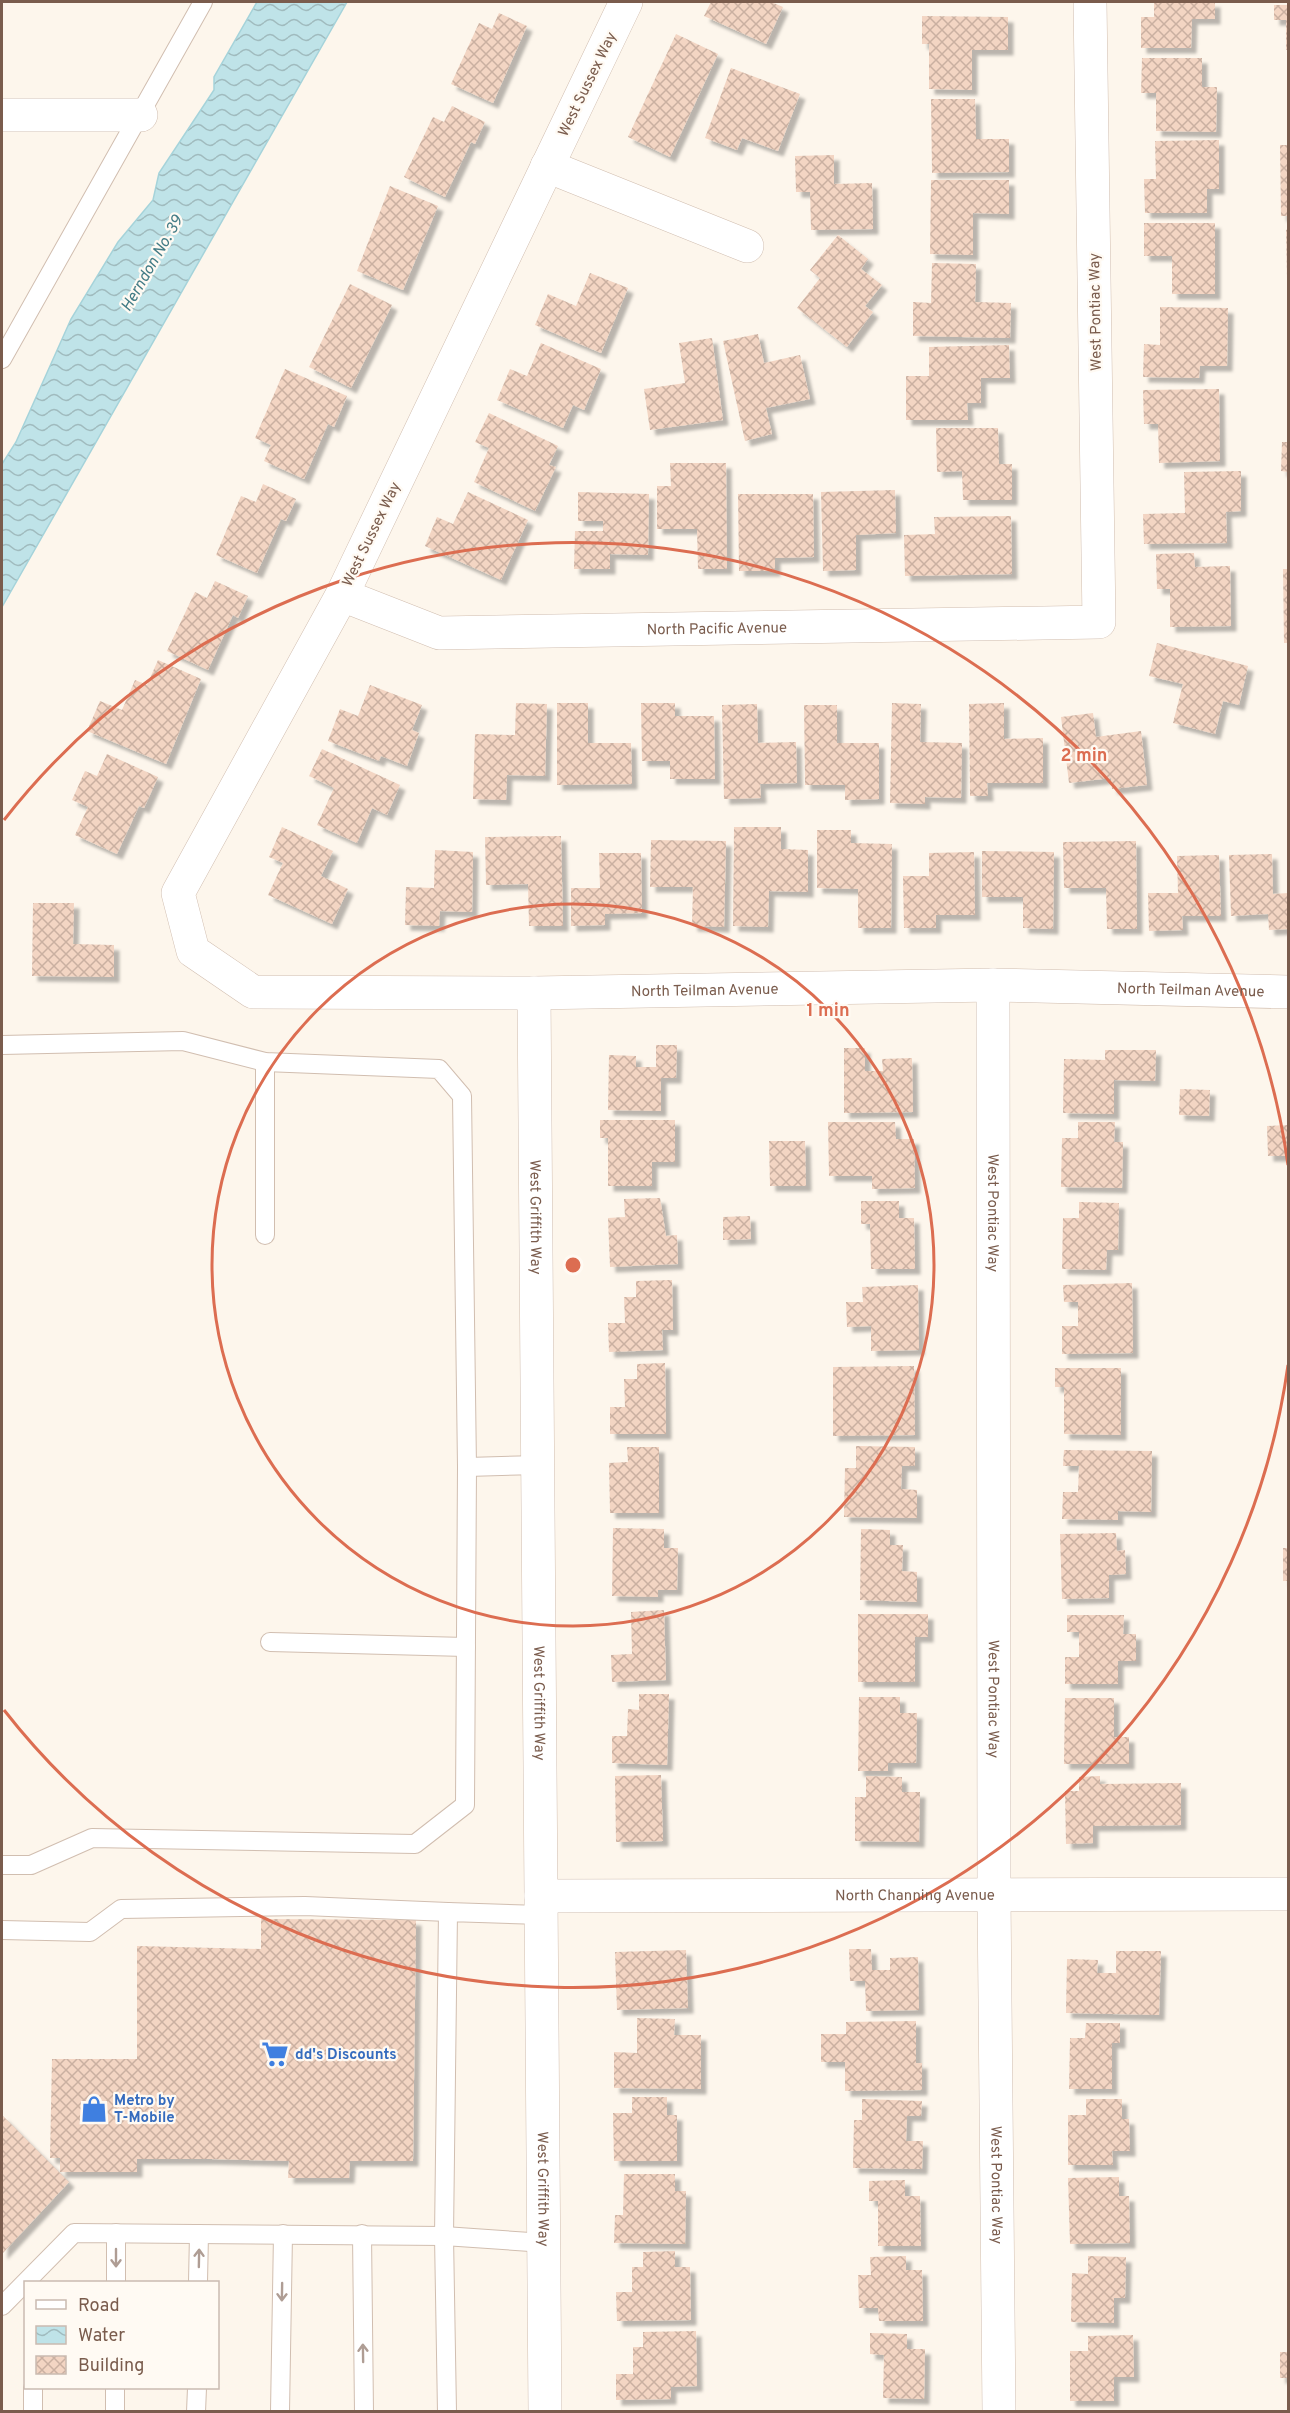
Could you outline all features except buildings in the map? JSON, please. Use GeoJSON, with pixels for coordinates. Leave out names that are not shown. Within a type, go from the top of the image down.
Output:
{"type":"FeatureCollection","features":[{"type":"Feature","properties":{"kind":"street","name":"West Sussex Way"},"geometry":{"type":"LineString","coordinates":[[178,893],[342,595],[626,2]]}},
{"type":"Feature","properties":{"kind":"street","name":"West Pontiac Way"},"geometry":{"type":"LineString","coordinates":[[1090,2],[1099,622]]}},
{"type":"Feature","properties":{"kind":"street"},"geometry":{"type":"LineString","coordinates":[[2,115],[141,115]]}},
{"type":"Feature","properties":{"kind":"street"},"geometry":{"type":"LineString","coordinates":[[547,166],[747,246]]}},
{"type":"Feature","properties":{"kind":"street","name":"North Pacific Avenue"},"geometry":{"type":"LineString","coordinates":[[342,595],[439,633],[1099,622]]}},
{"type":"Feature","properties":{"kind":"street","name":"North Teilman Avenue"},"geometry":{"type":"LineString","coordinates":[[178,893],[193,951],[253,992],[534,993],[993,985],[1288,992]]}},
{"type":"Feature","properties":{"kind":"street","name":"West Pontiac Way"},"geometry":{"type":"LineString","coordinates":[[993,985],[994,1897],[999,2412]]}},
{"type":"Feature","properties":{"kind":"street","name":"West Griffith Way"},"geometry":{"type":"LineString","coordinates":[[534,993],[545,2412]]}},
{"type":"Feature","properties":{"kind":"street","name":"North Channing Avenue"},"geometry":{"type":"LineString","coordinates":[[541,1905],[1288,1894]]}},
{"type":"Feature","properties":{"kind":"lane"},"geometry":{"type":"LineString","coordinates":[[2,359],[203,2]]}},
{"type":"Feature","properties":{"kind":"lane"},"geometry":{"type":"LineString","coordinates":[[2,1045],[183,1041],[266,1062],[439,1069],[462,1096],[467,1467],[465,1805],[415,1844],[92,1838],[31,1865],[2,1865]]}},
{"type":"Feature","properties":{"kind":"lane"},"geometry":{"type":"LineString","coordinates":[[265,1235],[266,1062]]}},
{"type":"Feature","properties":{"kind":"lane"},"geometry":{"type":"LineString","coordinates":[[467,1467],[539,1466]]}},
{"type":"Feature","properties":{"kind":"lane"},"geometry":{"type":"LineString","coordinates":[[270,1642],[466,1647]]}},
{"type":"Feature","properties":{"kind":"lane"},"geometry":{"type":"LineString","coordinates":[[2,1930],[90,1932],[121,1909],[305,1906],[448,1912],[541,1905]]}},
{"type":"Feature","properties":{"kind":"lane"},"geometry":{"type":"LineString","coordinates":[[447,2412],[444,2236],[448,1912]]}},
{"type":"Feature","properties":{"kind":"lane"},"geometry":{"type":"LineString","coordinates":[[32,2279],[74,2233],[362,2234],[444,2236],[545,2243]]}},
{"type":"Feature","properties":{"kind":"lane"},"geometry":{"type":"LineString","coordinates":[[116,2233],[116,2281]]}},
{"type":"Feature","properties":{"kind":"lane"},"geometry":{"type":"LineString","coordinates":[[198,2281],[199,2234]]}},
{"type":"Feature","properties":{"kind":"lane"},"geometry":{"type":"LineString","coordinates":[[280,2412],[283,2234]]}},
{"type":"Feature","properties":{"kind":"lane"},"geometry":{"type":"LineString","coordinates":[[362,2234],[364,2412]]}},
{"type":"Feature","properties":{"kind":"lane"},"geometry":{"type":"LineString","coordinates":[[2,2306],[24,2286]]}},
{"type":"Feature","properties":{"kind":"lane"},"geometry":{"type":"LineString","coordinates":[[33,2389],[33,2412]]}},
{"type":"Feature","properties":{"kind":"lane"},"geometry":{"type":"LineString","coordinates":[[115,2389],[115,2412]]}},
{"type":"Feature","properties":{"kind":"lane"},"geometry":{"type":"LineString","coordinates":[[196,2412],[197,2389]]}},
{"type":"Feature","properties":{"kind":"water","name":"Herndon No. 39"},"geometry":{"type":"Polygon","coordinates":[[[257,2],[347,2],[2,607],[2,464],[16,442],[71,319],[118,242],[153,200],[159,173],[214,90],[214,77],[257,2]]]}},
{"type":"Feature","properties":{"kind":"place","name":"dd's Discounts"},"geometry":{"type":"Point","coordinates":[275,2054]}},
{"type":"Feature","properties":{"kind":"place","name":"Metro by T-Mobile"},"geometry":{"type":"Point","coordinates":[94,2109]}}]}
